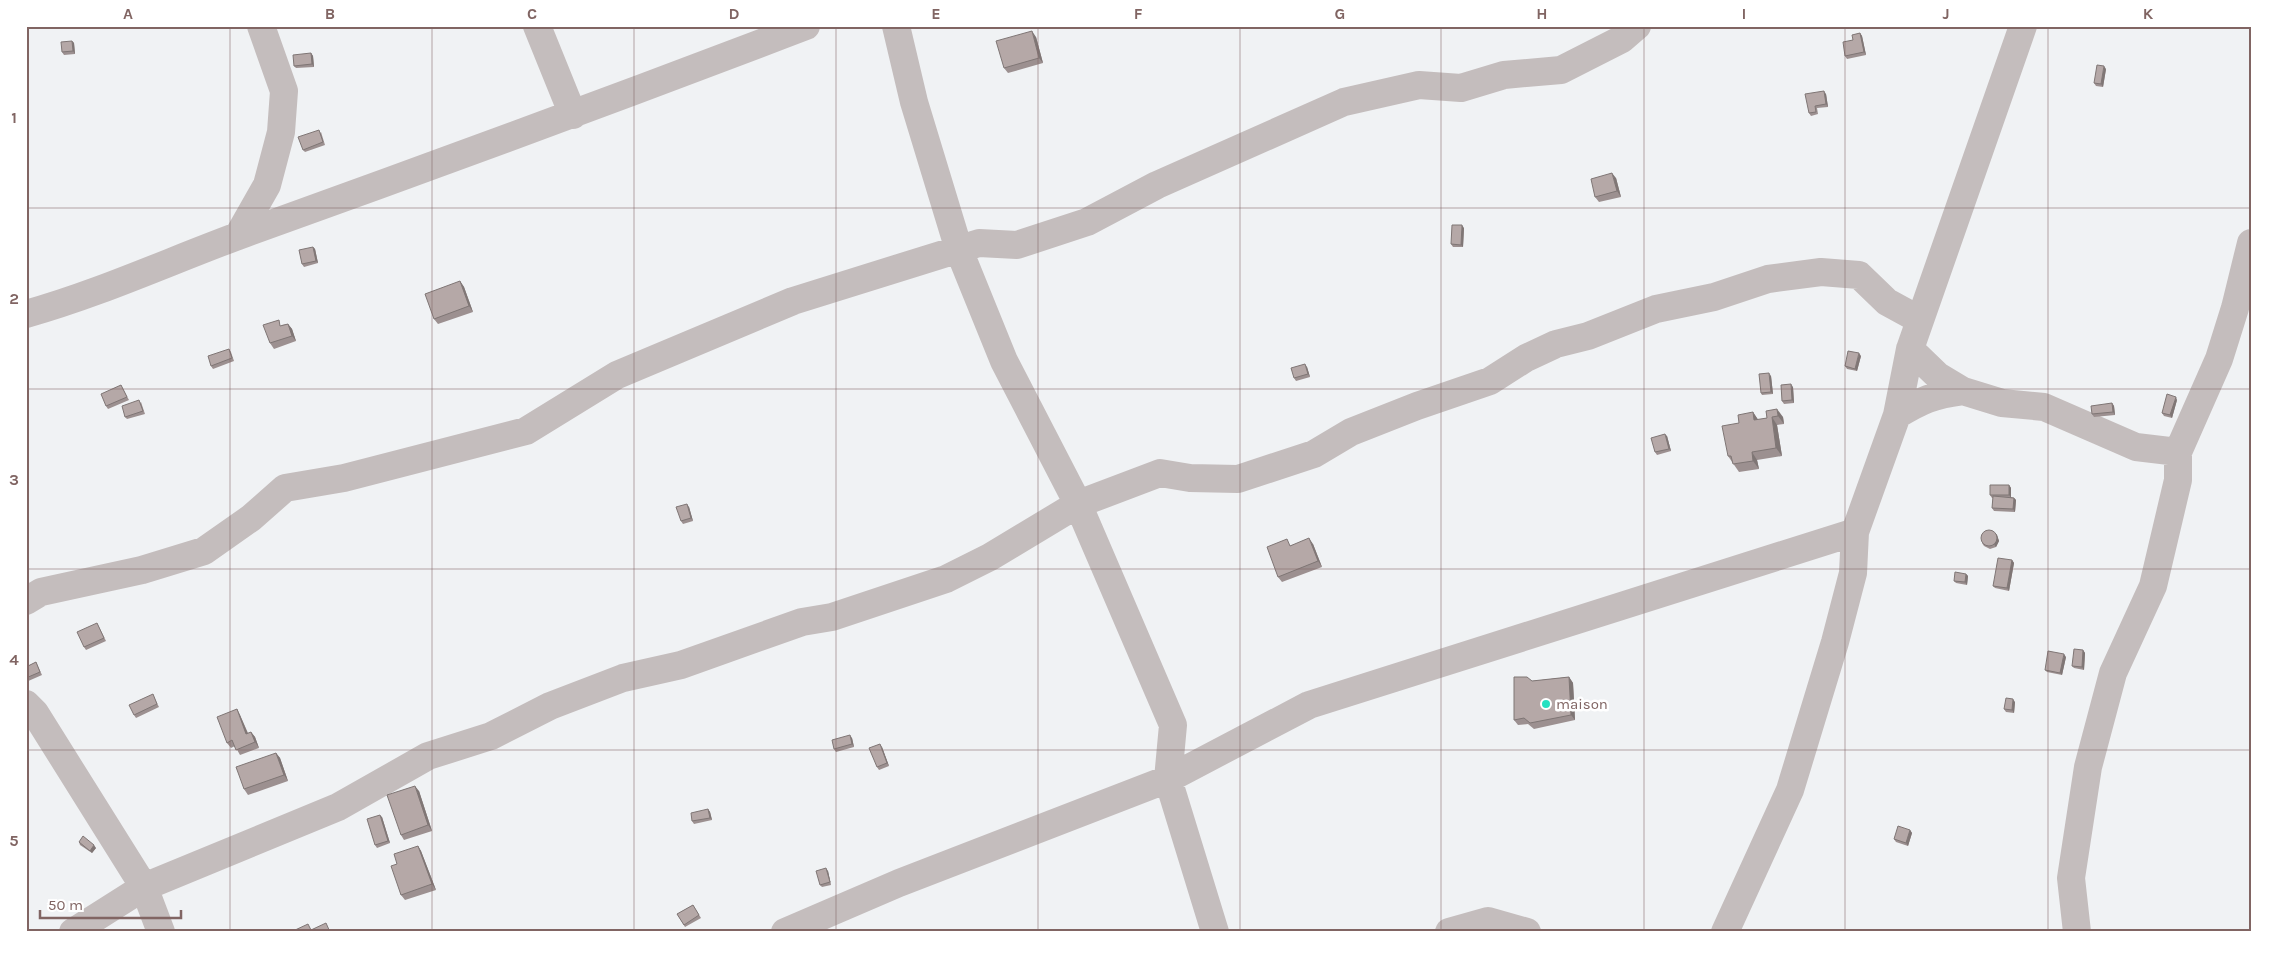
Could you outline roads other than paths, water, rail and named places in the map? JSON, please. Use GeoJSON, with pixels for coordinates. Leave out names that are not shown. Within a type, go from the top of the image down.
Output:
{"type":"FeatureCollection","features":[{"type":"Feature","properties":{"kind":"street"},"geometry":{"type":"LineString","coordinates":[[238,236],[267,185],[281,132],[284,91],[261,26]]}},
{"type":"Feature","properties":{"kind":"street"},"geometry":{"type":"LineString","coordinates":[[537,26],[573,115]]}},
{"type":"Feature","properties":{"kind":"street"},"geometry":{"type":"LineString","coordinates":[[26,314],[57,306],[238,236],[573,115],[806,26]]}},
{"type":"Feature","properties":{"kind":"street"},"geometry":{"type":"LineString","coordinates":[[896,26],[914,102],[959,250],[1004,361],[1078,504],[1173,725],[1204,760]]}},
{"type":"Feature","properties":{"kind":"street"},"geometry":{"type":"LineString","coordinates":[[26,601],[41,592],[142,570],[204,551],[251,518],[285,488],[344,478],[526,431],[617,375],[793,301],[979,243],[1017,245],[1087,222],[1157,186],[1344,102],[1419,85],[1461,88],[1504,75],[1561,70],[1622,39],[1637,26]]}},
{"type":"Feature","properties":{"kind":"street"},"geometry":{"type":"LineString","coordinates":[[1725,932],[1790,790],[1835,642],[1850,582],[1855,532],[1897,415],[1910,348],[2023,26]]}},
{"type":"Feature","properties":{"kind":"street"},"geometry":{"type":"LineString","coordinates":[[2077,932],[2071,878],[2088,767],[2113,673],[2153,586],[2178,480],[2178,452],[2219,358],[2235,308],[2251,243]]}},
{"type":"Feature","properties":{"kind":"street"},"geometry":{"type":"LineString","coordinates":[[73,932],[144,887],[338,807],[428,756],[491,736],[550,706],[623,678],[689,662],[802,622],[832,617],[946,580],[990,557],[1078,504],[1160,473],[1190,478],[1238,478],[1314,454],[1351,432],[1417,406],[1490,382],[1526,358],[1556,344],[1588,336],[1656,309],[1714,297],[1768,279],[1821,272],[1859,275],[1887,302],[1920,320]]}},
{"type":"Feature","properties":{"kind":"street"},"geometry":{"type":"LineString","coordinates":[[1910,348],[1938,376],[1963,391],[2002,403],[2044,407],[2136,447],[2178,452]]}},
{"type":"Feature","properties":{"kind":"street"},"geometry":{"type":"LineString","coordinates":[[1897,415],[1924,399],[1938,394],[1963,391]]}},
{"type":"Feature","properties":{"kind":"street"},"geometry":{"type":"LineString","coordinates":[[785,932],[899,883],[1168,779],[1309,705],[1855,532]]}},
{"type":"Feature","properties":{"kind":"street"},"geometry":{"type":"LineString","coordinates":[[26,704],[35,713],[144,887],[161,932]]}},
{"type":"Feature","properties":{"kind":"street"},"geometry":{"type":"LineString","coordinates":[[1173,725],[1168,779],[1215,932]]}},
{"type":"Feature","properties":{"kind":"street"},"geometry":{"type":"LineString","coordinates":[[1449,932],[1488,922],[1527,932]]}},
{"type":"Feature","properties":{"kind":"place","name":"maison"},"geometry":{"type":"Point","coordinates":[1546,704]}}]}
